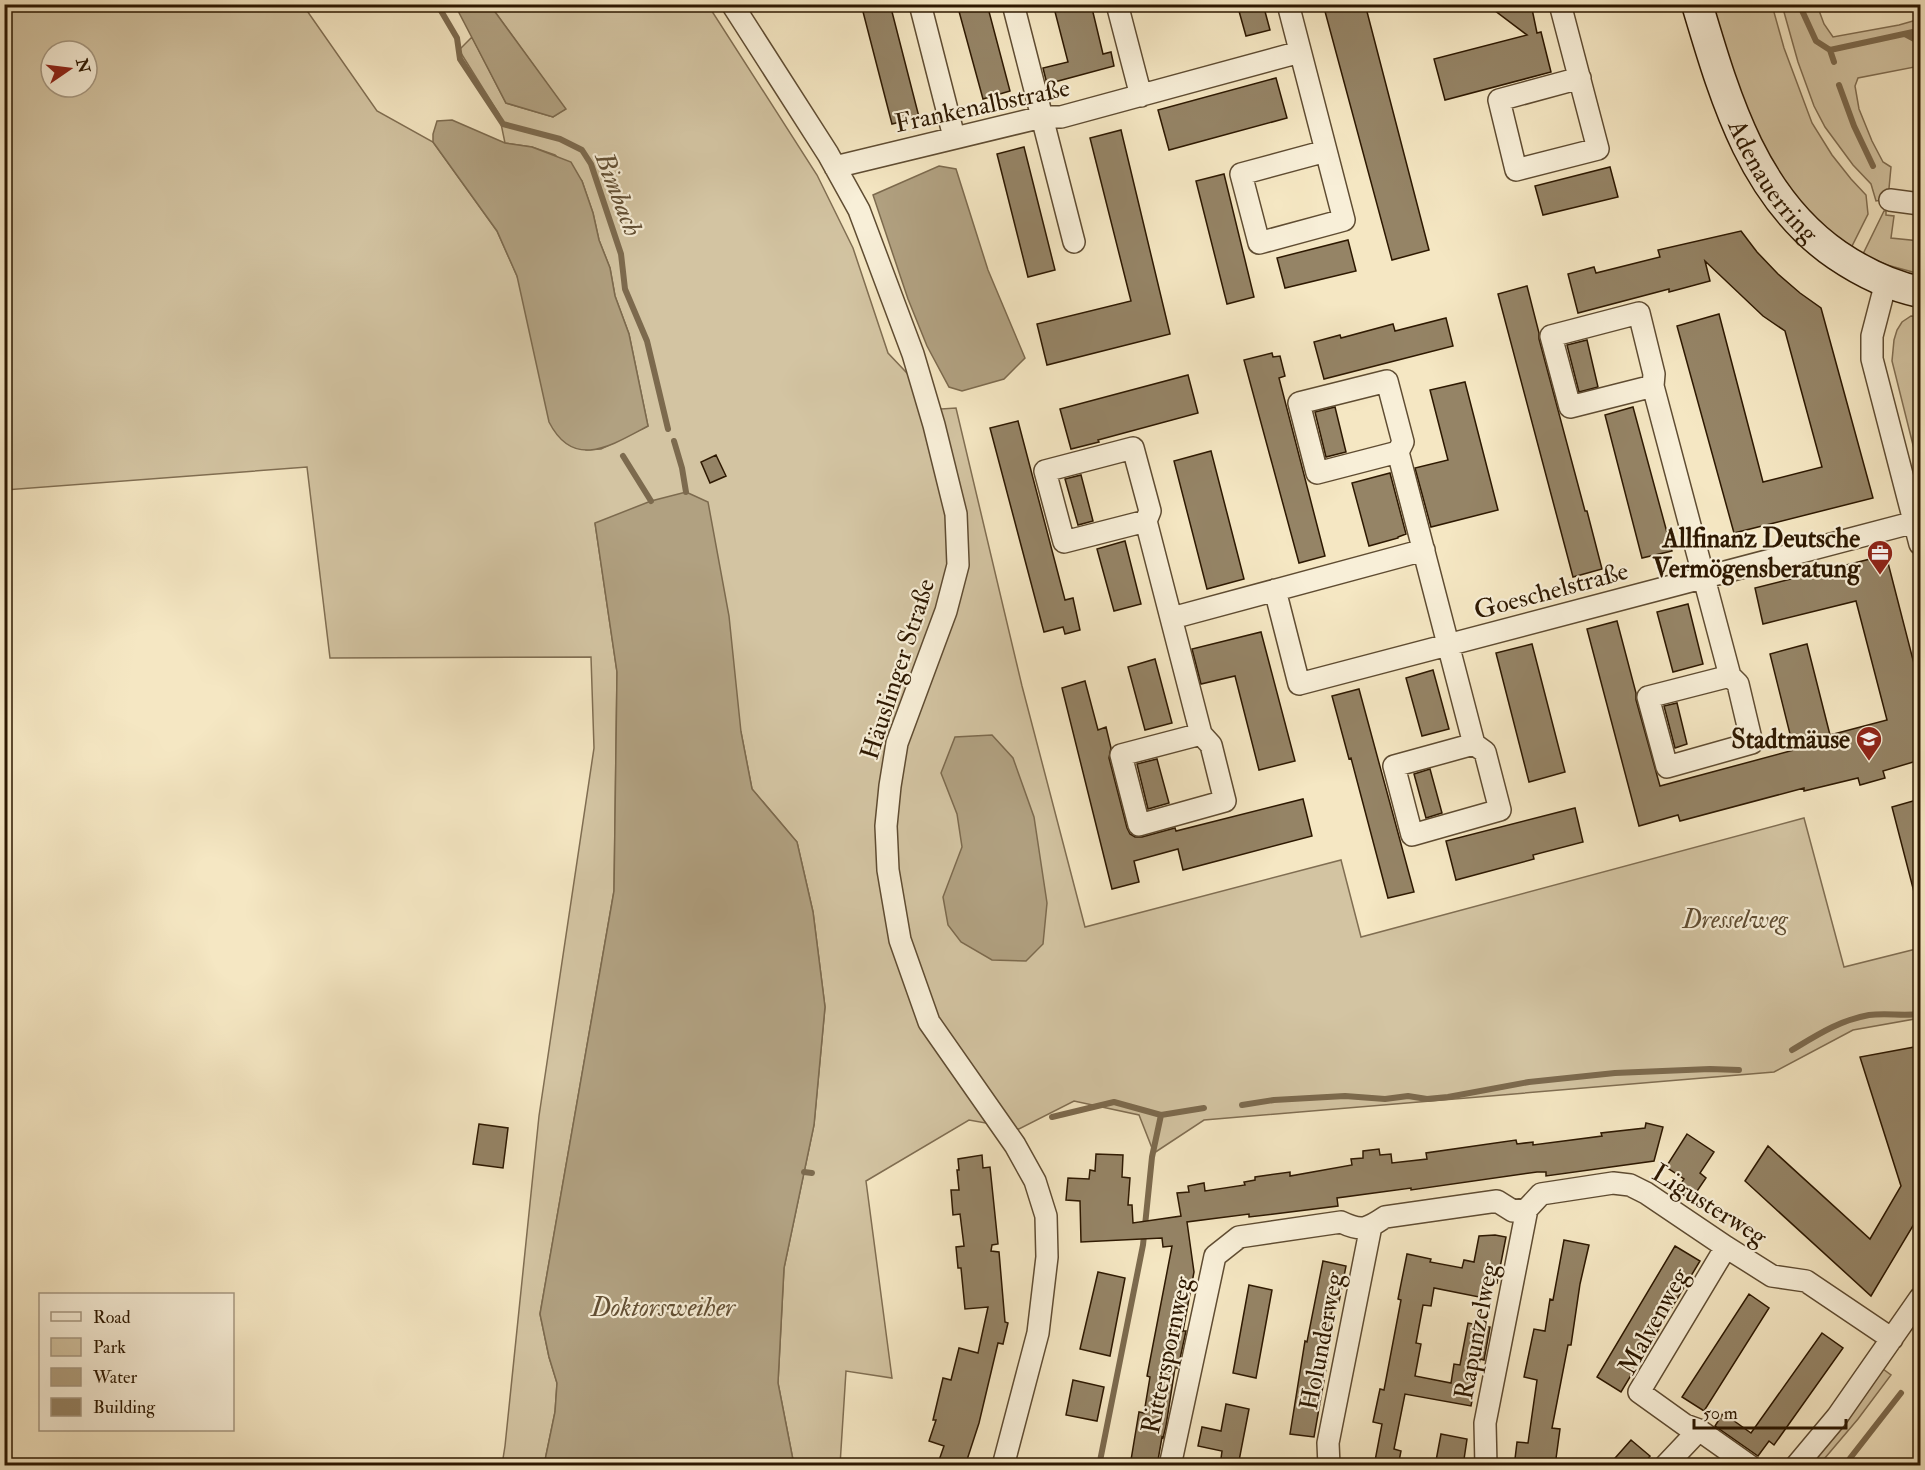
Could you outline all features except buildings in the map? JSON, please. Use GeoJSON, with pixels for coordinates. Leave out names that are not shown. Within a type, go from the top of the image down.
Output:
{"type":"FeatureCollection","features":[{"type":"Feature","properties":{"kind":"main road","name":"Adenauerring"},"geometry":{"type":"LineString","coordinates":[[1697,4],[1734,119],[1772,190],[1797,222],[1819,242],[1852,265],[1886,282],[1920,292]]}},
{"type":"Feature","properties":{"kind":"street","name":"Häuslinger Straße"},"geometry":{"type":"LineString","coordinates":[[732,4],[835,166],[859,210],[913,354],[934,425],[956,514],[958,565],[946,611],[897,743],[886,826],[888,870],[900,940],[929,1022],[1015,1145],[1035,1181],[1046,1216],[1047,1257],[1038,1333],[1003,1466]]}},
{"type":"Feature","properties":{"kind":"street"},"geometry":{"type":"LineString","coordinates":[[920,4],[954,137]]}},
{"type":"Feature","properties":{"kind":"street"},"geometry":{"type":"LineString","coordinates":[[1013,4],[1074,242]]}},
{"type":"Feature","properties":{"kind":"street"},"geometry":{"type":"LineString","coordinates":[[1118,4],[1141,96]]}},
{"type":"Feature","properties":{"kind":"street"},"geometry":{"type":"LineString","coordinates":[[1288,4],[1344,220],[1259,243],[1241,174],[1326,151]]}},
{"type":"Feature","properties":{"kind":"street"},"geometry":{"type":"LineString","coordinates":[[1560,4],[1580,78],[1598,149],[1516,170],[1499,100],[1580,78]]}},
{"type":"Feature","properties":{"kind":"street","name":"Frankenalbstraße"},"geometry":{"type":"LineString","coordinates":[[835,166],[1042,117],[1061,117],[1300,52]]}},
{"type":"Feature","properties":{"kind":"street"},"geometry":{"type":"LineString","coordinates":[[1890,200],[1920,204]]}},
{"type":"Feature","properties":{"kind":"street"},"geometry":{"type":"LineString","coordinates":[[1886,282],[1872,336],[1872,359],[1920,544]]}},
{"type":"Feature","properties":{"kind":"street"},"geometry":{"type":"LineString","coordinates":[[1653,386],[1570,407],[1551,336],[1639,313],[1654,374],[1653,386],[1730,676],[1738,684],[1752,743],[1667,767],[1648,697],[1730,676]]}},
{"type":"Feature","properties":{"kind":"street","name":"Goeschelstraße"},"geometry":{"type":"LineString","coordinates":[[1398,452],[1317,472],[1299,403],[1388,381],[1403,442],[1398,452],[1449,645]]}},
{"type":"Feature","properties":{"kind":"street"},"geometry":{"type":"LineString","coordinates":[[1146,521],[1064,542],[1045,471],[1133,448],[1150,511],[1146,521],[1201,734],[1211,745],[1225,801],[1139,825],[1121,755],[1201,734]]}},
{"type":"Feature","properties":{"kind":"street","name":"Goeschelstraße"},"geometry":{"type":"LineString","coordinates":[[1275,590],[1299,684],[1915,522]]}},
{"type":"Feature","properties":{"kind":"street"},"geometry":{"type":"LineString","coordinates":[[1172,620],[1424,550]]}},
{"type":"Feature","properties":{"kind":"street"},"geometry":{"type":"LineString","coordinates":[[1449,645],[1474,744],[1485,752],[1500,810],[1412,835],[1394,766],[1474,744]]}},
{"type":"Feature","properties":{"kind":"street","name":"Ligusterweg"},"geometry":{"type":"LineString","coordinates":[[1527,1209],[1541,1194],[1614,1183],[1630,1185],[1646,1193],[1772,1276],[1806,1281],[1892,1340]]}},
{"type":"Feature","properties":{"kind":"street"},"geometry":{"type":"LineString","coordinates":[[1371,1226],[1385,1217],[1497,1201],[1513,1211],[1527,1209]]}},
{"type":"Feature","properties":{"kind":"street","name":"Rapunzelweg"},"geometry":{"type":"LineString","coordinates":[[1486,1466],[1485,1423],[1527,1209]]}},
{"type":"Feature","properties":{"kind":"street","name":"Ritterspornweg"},"geometry":{"type":"LineString","coordinates":[[1170,1466],[1215,1256],[1239,1237],[1341,1222],[1355,1229],[1371,1226]]}},
{"type":"Feature","properties":{"kind":"street","name":"Holunderweg"},"geometry":{"type":"LineString","coordinates":[[1329,1466],[1328,1443],[1371,1226]]}},
{"type":"Feature","properties":{"kind":"street","name":"Malvenweg"},"geometry":{"type":"LineString","coordinates":[[1726,1247],[1639,1392],[1685,1425],[1699,1430],[1750,1466]]}},
{"type":"Feature","properties":{"kind":"street"},"geometry":{"type":"LineString","coordinates":[[1796,1466],[1837,1417],[1920,1298]]}},
{"type":"Feature","properties":{"kind":"street"},"geometry":{"type":"LineString","coordinates":[[1665,1466],[1699,1430]]}},
{"type":"Feature","properties":{"kind":"green space","name":"Dresselweg"},"geometry":{"type":"Polygon","coordinates":[[[5,5],[303,5],[377,111],[433,142],[497,231],[586,450],[601,449],[648,426],[629,334],[615,296],[610,268],[599,240],[593,213],[582,181],[555,155],[532,147],[505,143],[499,114],[459,50],[472,37],[506,103],[553,117],[565,109],[490,5],[708,5],[817,175],[853,248],[888,353],[941,409],[956,408],[1022,686],[1085,927],[1341,860],[1361,937],[1804,818],[1844,967],[1920,948],[1920,1018],[1853,1030],[1774,1072],[1204,1120],[1154,1153],[1139,1115],[1074,1101],[1019,1129],[969,1120],[866,1181],[892,1378],[846,1371],[840,1465],[794,1465],[778,1383],[784,1268],[814,1125],[825,1007],[813,912],[797,842],[752,789],[741,732],[595,523],[617,672],[614,891],[540,1314],[557,1383],[555,1412],[544,1465],[502,1465],[539,1116],[594,748],[591,657],[330,658],[307,467],[5,490],[5,5]]]}},
{"type":"Feature","properties":{"kind":"green space"},"geometry":{"type":"Polygon","coordinates":[[[1708,5],[1772,5],[1784,48],[1812,123],[1832,155],[1866,195],[1868,214],[1851,248],[1814,220],[1759,146],[1708,5]]]}},
{"type":"Feature","properties":{"kind":"green space"},"geometry":{"type":"Polygon","coordinates":[[[1782,5],[1817,5],[1824,24],[1833,37],[1920,19],[1920,66],[1858,78],[1855,86],[1859,109],[1872,141],[1883,162],[1891,167],[1888,199],[1876,201],[1871,184],[1853,165],[1825,127],[1814,106],[1798,62],[1782,5]]]}},
{"type":"Feature","properties":{"kind":"green space"},"geometry":{"type":"Polygon","coordinates":[[[1884,211],[1886,215],[1894,216],[1891,238],[1920,241],[1920,274],[1887,265],[1863,254],[1884,211]]]}},
{"type":"Feature","properties":{"kind":"green space"},"geometry":{"type":"Polygon","coordinates":[[[1911,316],[1920,317],[1920,403],[1915,405],[1920,427],[1920,473],[1892,361],[1897,330],[1902,322],[1911,316]]]}},
{"type":"Feature","properties":{"kind":"green space"},"geometry":{"type":"Polygon","coordinates":[[[1883,1369],[1891,1375],[1858,1419],[1819,1465],[1807,1466],[1883,1369]]]}},
{"type":"Feature","properties":{"kind":"water"},"geometry":{"type":"Polygon","coordinates":[[[455,5],[490,5],[566,109],[553,117],[506,103],[455,5]]]}},
{"type":"Feature","properties":{"kind":"water"},"geometry":{"type":"Polygon","coordinates":[[[452,120],[505,143],[532,147],[571,162],[582,181],[599,240],[610,268],[615,296],[629,334],[648,426],[607,446],[594,450],[582,450],[570,446],[559,437],[549,422],[517,276],[497,231],[433,142],[437,121],[452,120]]]}},
{"type":"Feature","properties":{"kind":"water"},"geometry":{"type":"Polygon","coordinates":[[[939,166],[956,169],[988,270],[1025,358],[1004,379],[962,391],[949,387],[927,346],[908,299],[873,195],[939,166]]]}},
{"type":"Feature","properties":{"kind":"water","name":"Doktorsweiher"},"geometry":{"type":"Polygon","coordinates":[[[686,492],[708,502],[729,616],[741,732],[752,789],[797,842],[813,912],[825,1007],[814,1125],[784,1268],[778,1383],[794,1465],[544,1465],[555,1412],[557,1383],[540,1314],[614,891],[617,672],[595,523],[651,501],[686,492]]]}},
{"type":"Feature","properties":{"kind":"water"},"geometry":{"type":"Polygon","coordinates":[[[992,735],[1013,758],[1034,817],[1047,903],[1043,944],[1026,961],[992,960],[961,942],[948,925],[943,897],[962,847],[957,814],[941,773],[955,737],[992,735]]]}},
{"type":"Feature","properties":{"kind":"waterway","name":"Bimbach"},"geometry":{"type":"LineString","coordinates":[[437,4],[457,38],[460,59],[503,124],[560,139],[582,150],[591,164],[621,254],[625,289],[647,341],[668,429]]}},
{"type":"Feature","properties":{"kind":"waterway"},"geometry":{"type":"LineString","coordinates":[[1799,4],[1816,41],[1830,50],[1913,32]]}},
{"type":"Feature","properties":{"kind":"waterway"},"geometry":{"type":"LineString","coordinates":[[1905,34],[1920,42]]}},
{"type":"Feature","properties":{"kind":"waterway"},"geometry":{"type":"LineString","coordinates":[[1830,50],[1834,62]]}},
{"type":"Feature","properties":{"kind":"waterway"},"geometry":{"type":"LineString","coordinates":[[1839,85],[1854,126],[1873,166]]}},
{"type":"Feature","properties":{"kind":"waterway","name":"Bimbach"},"geometry":{"type":"LineString","coordinates":[[674,441],[686,492]]}},
{"type":"Feature","properties":{"kind":"waterway"},"geometry":{"type":"LineString","coordinates":[[623,456],[651,501]]}},
{"type":"Feature","properties":{"kind":"waterway"},"geometry":{"type":"LineString","coordinates":[[1792,1050],[1829,1029],[1858,1017],[1875,1014],[1920,1014]]}},
{"type":"Feature","properties":{"kind":"waterway"},"geometry":{"type":"LineString","coordinates":[[1242,1105],[1274,1100],[1345,1096],[1385,1099],[1408,1096],[1427,1099],[1529,1082],[1615,1073],[1739,1070]]}},
{"type":"Feature","properties":{"kind":"waterway"},"geometry":{"type":"LineString","coordinates":[[1052,1117],[1114,1102],[1161,1115],[1204,1108]]}},
{"type":"Feature","properties":{"kind":"waterway"},"geometry":{"type":"LineString","coordinates":[[1099,1466],[1143,1245],[1152,1157],[1161,1115]]}},
{"type":"Feature","properties":{"kind":"waterway"},"geometry":{"type":"LineString","coordinates":[[804,1172],[812,1173]]}},
{"type":"Feature","properties":{"kind":"waterway"},"geometry":{"type":"LineString","coordinates":[[1916,1371],[1920,1363]]}},
{"type":"Feature","properties":{"kind":"waterway"},"geometry":{"type":"LineString","coordinates":[[1844,1466],[1901,1393]]}},
{"type":"Feature","properties":{"kind":"place","name":"Allfinanz Deutsche Vermögensberatung"},"geometry":{"type":"Point","coordinates":[1880,576]}},
{"type":"Feature","properties":{"kind":"place","name":"Stadtmäuse"},"geometry":{"type":"Point","coordinates":[1869,762]}}]}
